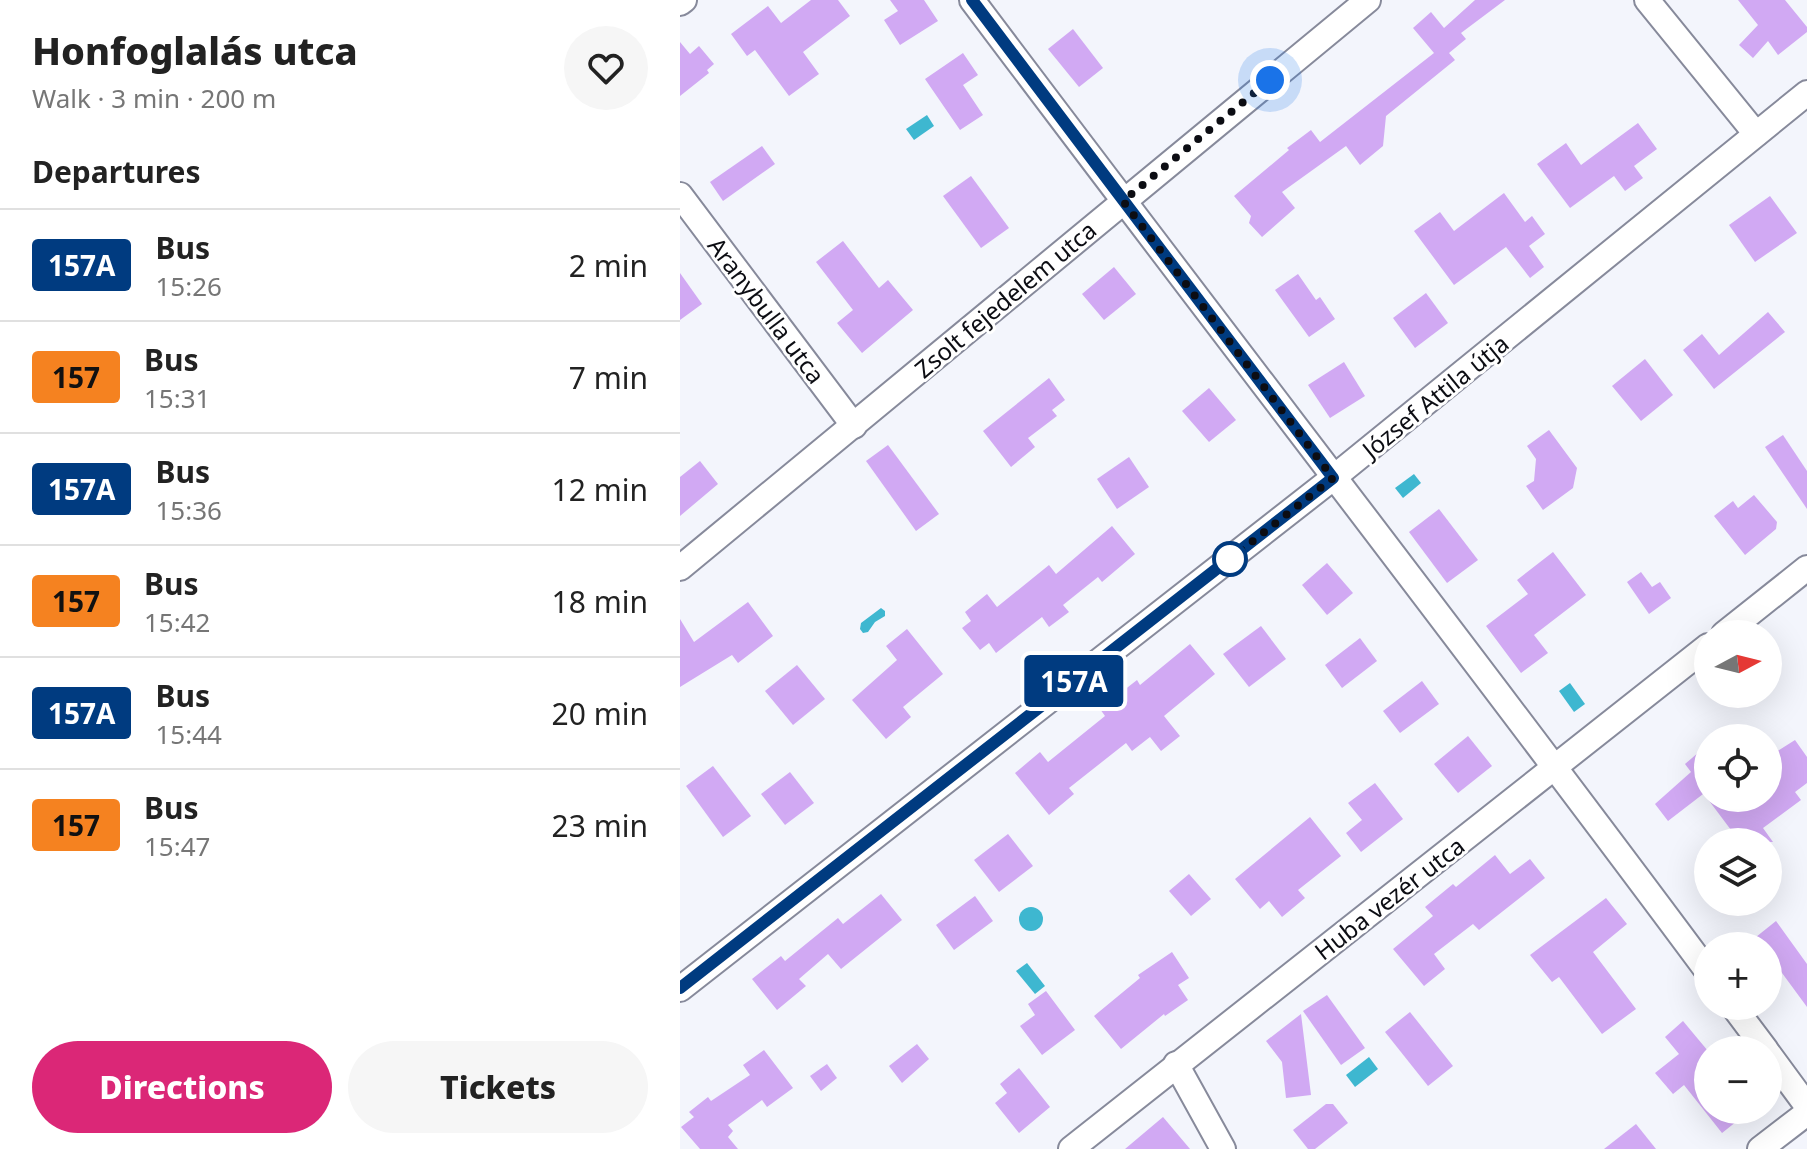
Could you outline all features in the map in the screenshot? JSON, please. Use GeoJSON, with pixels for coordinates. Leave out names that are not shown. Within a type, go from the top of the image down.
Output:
{"type":"FeatureCollection","features":[{"type":"Feature","properties":{"kind":"street"},"geometry":{"type":"LineString","coordinates":[[972,0],[1694,953]]}},
{"type":"Feature","properties":{"kind":"street","name":"Zsolt fejedelem utca"},"geometry":{"type":"LineString","coordinates":[[680,568],[1368,0]]}},
{"type":"Feature","properties":{"kind":"street"},"geometry":{"type":"LineString","coordinates":[[1647,0],[1756,134]]}},
{"type":"Feature","properties":{"kind":"street","name":"József Attila útja"},"geometry":{"type":"LineString","coordinates":[[680,989],[1333,478],[1807,93]]}},
{"type":"Feature","properties":{"kind":"street","name":"Aranybulla utca"},"geometry":{"type":"LineString","coordinates":[[680,195],[854,426]]}},
{"type":"Feature","properties":{"kind":"street"},"geometry":{"type":"LineString","coordinates":[[1742,620],[1807,568]]}},
{"type":"Feature","properties":{"kind":"street","name":"Huba vezér utca"},"geometry":{"type":"LineString","coordinates":[[1071,1149],[1694,657]]}},
{"type":"Feature","properties":{"kind":"street"},"geometry":{"type":"LineString","coordinates":[[1176,1064],[1223,1149]]}},
{"type":"Feature","properties":{"kind":"street"},"geometry":{"type":"LineString","coordinates":[[1782,1072],[1807,1106]]}},
{"type":"Feature","properties":{"kind":"street"},"geometry":{"type":"LineString","coordinates":[[1760,1149],[1807,1113]]}},
{"type":"Feature","properties":{"kind":"water"},"geometry":{"type":"Polygon","coordinates":[[[927,115],[934,126],[914,140],[906,129],[927,115]]]}},
{"type":"Feature","properties":{"kind":"water"},"geometry":{"type":"Polygon","coordinates":[[[1414,474],[1421,483],[1403,498],[1395,488],[1414,474]]]}},
{"type":"Feature","properties":{"kind":"water"},"geometry":{"type":"Polygon","coordinates":[[[881,608],[885,616],[863,633],[861,623],[881,608]]]}},
{"type":"Feature","properties":{"kind":"water"},"geometry":{"type":"Polygon","coordinates":[[[1570,683],[1585,704],[1574,712],[1559,691],[1570,683]]]}},
{"type":"Feature","properties":{"kind":"water"},"geometry":{"type":"Polygon","coordinates":[[[1031,907],[1040,910],[1043,919],[1040,928],[1031,931],[1022,928],[1019,919],[1022,910],[1031,907]]]}},
{"type":"Feature","properties":{"kind":"water"},"geometry":{"type":"Polygon","coordinates":[[[1027,963],[1045,986],[1035,994],[1016,971],[1027,963]]]}},
{"type":"Feature","properties":{"kind":"water"},"geometry":{"type":"Polygon","coordinates":[[[1369,1057],[1378,1069],[1355,1087],[1346,1075],[1369,1057]]]}},
{"type":"Feature","properties":{"kind":"building"},"geometry":{"type":"Polygon","coordinates":[[[811,0],[838,0],[850,16],[803,52],[819,74],[789,96],[755,50],[747,56],[731,34],[768,6],[781,23],[811,0]]]}},
{"type":"Feature","properties":{"kind":"building"},"geometry":{"type":"Polygon","coordinates":[[[890,0],[924,0],[938,21],[900,45],[884,20],[898,11],[890,0]]]}},
{"type":"Feature","properties":{"kind":"building"},"geometry":{"type":"Polygon","coordinates":[[[1475,0],[1505,0],[1461,33],[1466,39],[1449,53],[1455,60],[1386,116],[1383,146],[1360,165],[1346,146],[1282,192],[1295,208],[1262,237],[1249,223],[1251,216],[1234,196],[1311,130],[1320,142],[1434,53],[1413,28],[1431,12],[1444,28],[1475,0]]]}},
{"type":"Feature","properties":{"kind":"building"},"geometry":{"type":"Polygon","coordinates":[[[1738,0],[1785,0],[1807,27],[1807,32],[1778,55],[1768,41],[1753,58],[1739,45],[1758,25],[1738,0]]]}},
{"type":"Feature","properties":{"kind":"building"},"geometry":{"type":"Polygon","coordinates":[[[1073,29],[1103,68],[1079,87],[1048,49],[1073,29]]]}},
{"type":"Feature","properties":{"kind":"building"},"geometry":{"type":"Polygon","coordinates":[[[680,42],[690,54],[699,46],[714,64],[707,70],[709,73],[680,96],[680,42]]]}},
{"type":"Feature","properties":{"kind":"building"},"geometry":{"type":"Polygon","coordinates":[[[963,53],[978,75],[963,85],[983,115],[960,130],[925,79],[963,53]]]}},
{"type":"Feature","properties":{"kind":"building"},"geometry":{"type":"Polygon","coordinates":[[[1638,123],[1657,149],[1634,166],[1643,178],[1625,191],[1614,176],[1570,208],[1537,164],[1566,143],[1581,165],[1638,123]]]}},
{"type":"Feature","properties":{"kind":"building"},"geometry":{"type":"Polygon","coordinates":[[[762,146],[775,164],[723,201],[710,182],[762,146]]]}},
{"type":"Feature","properties":{"kind":"building"},"geometry":{"type":"Polygon","coordinates":[[[971,176],[1009,228],[981,248],[943,196],[971,176]]]}},
{"type":"Feature","properties":{"kind":"building"},"geometry":{"type":"Polygon","coordinates":[[[1504,193],[1525,222],[1532,216],[1545,234],[1529,246],[1544,267],[1530,278],[1506,247],[1454,285],[1414,231],[1440,212],[1454,231],[1504,193]]]}},
{"type":"Feature","properties":{"kind":"building"},"geometry":{"type":"Polygon","coordinates":[[[1770,196],[1797,233],[1755,262],[1729,225],[1770,196]]]}},
{"type":"Feature","properties":{"kind":"building"},"geometry":{"type":"Polygon","coordinates":[[[843,241],[879,288],[888,280],[913,310],[862,353],[837,323],[853,310],[816,262],[843,241]]]}},
{"type":"Feature","properties":{"kind":"building"},"geometry":{"type":"Polygon","coordinates":[[[1114,267],[1136,294],[1104,320],[1082,294],[1114,267]]]}},
{"type":"Feature","properties":{"kind":"building"},"geometry":{"type":"Polygon","coordinates":[[[680,273],[702,304],[680,320],[680,273]]]}},
{"type":"Feature","properties":{"kind":"building"},"geometry":{"type":"Polygon","coordinates":[[[1298,274],[1316,300],[1320,297],[1335,319],[1309,337],[1275,290],[1298,274]]]}},
{"type":"Feature","properties":{"kind":"building"},"geometry":{"type":"Polygon","coordinates":[[[1426,293],[1448,323],[1415,348],[1393,318],[1426,293]]]}},
{"type":"Feature","properties":{"kind":"building"},"geometry":{"type":"Polygon","coordinates":[[[1768,312],[1785,332],[1714,389],[1683,350],[1702,334],[1719,355],[1768,312]]]}},
{"type":"Feature","properties":{"kind":"building"},"geometry":{"type":"Polygon","coordinates":[[[1645,359],[1673,395],[1641,421],[1612,386],[1645,359]]]}},
{"type":"Feature","properties":{"kind":"building"},"geometry":{"type":"Polygon","coordinates":[[[1344,362],[1365,396],[1330,418],[1308,385],[1344,362]]]}},
{"type":"Feature","properties":{"kind":"building"},"geometry":{"type":"Polygon","coordinates":[[[1049,378],[1065,400],[1052,410],[1057,416],[1028,438],[1035,447],[1011,467],[983,431],[1049,378]]]}},
{"type":"Feature","properties":{"kind":"building"},"geometry":{"type":"Polygon","coordinates":[[[1209,388],[1236,420],[1209,442],[1182,411],[1209,388]]]}},
{"type":"Feature","properties":{"kind":"building"},"geometry":{"type":"Polygon","coordinates":[[[1549,430],[1577,468],[1573,488],[1543,510],[1526,486],[1534,481],[1536,459],[1527,446],[1549,430]]]}},
{"type":"Feature","properties":{"kind":"building"},"geometry":{"type":"Polygon","coordinates":[[[1783,435],[1807,471],[1807,509],[1765,447],[1783,435]]]}},
{"type":"Feature","properties":{"kind":"building"},"geometry":{"type":"Polygon","coordinates":[[[888,445],[939,514],[916,531],[866,461],[888,445]]]}},
{"type":"Feature","properties":{"kind":"building"},"geometry":{"type":"Polygon","coordinates":[[[1129,457],[1149,487],[1117,509],[1097,479],[1129,457]]]}},
{"type":"Feature","properties":{"kind":"building"},"geometry":{"type":"Polygon","coordinates":[[[700,461],[718,484],[680,516],[680,477],[700,461]]]}},
{"type":"Feature","properties":{"kind":"building"},"geometry":{"type":"Polygon","coordinates":[[[1754,495],[1777,522],[1776,529],[1745,555],[1714,516],[1733,501],[1738,508],[1754,495]]]}},
{"type":"Feature","properties":{"kind":"building"},"geometry":{"type":"Polygon","coordinates":[[[1439,509],[1478,560],[1447,583],[1409,532],[1439,509]]]}},
{"type":"Feature","properties":{"kind":"building"},"geometry":{"type":"Polygon","coordinates":[[[1112,526],[1135,554],[1102,582],[1098,577],[1063,605],[1069,612],[1049,627],[1042,617],[996,653],[989,643],[980,650],[962,628],[971,621],[965,612],[987,594],[997,607],[1049,565],[1056,574],[1112,526]]]}},
{"type":"Feature","properties":{"kind":"building"},"geometry":{"type":"Polygon","coordinates":[[[1553,552],[1586,595],[1534,635],[1548,653],[1521,673],[1486,626],[1528,594],[1517,580],[1553,552]]]}},
{"type":"Feature","properties":{"kind":"building"},"geometry":{"type":"Polygon","coordinates":[[[1327,563],[1353,593],[1327,615],[1302,585],[1327,563]]]}},
{"type":"Feature","properties":{"kind":"building"},"geometry":{"type":"Polygon","coordinates":[[[1641,572],[1652,587],[1660,582],[1671,598],[1649,614],[1627,582],[1641,572]]]}},
{"type":"Feature","properties":{"kind":"building"},"geometry":{"type":"Polygon","coordinates":[[[748,602],[773,636],[738,663],[732,655],[680,687],[680,619],[694,642],[748,602]]]}},
{"type":"Feature","properties":{"kind":"building"},"geometry":{"type":"Polygon","coordinates":[[[1261,626],[1286,659],[1249,687],[1223,654],[1261,626]]]}},
{"type":"Feature","properties":{"kind":"building"},"geometry":{"type":"Polygon","coordinates":[[[907,629],[943,674],[903,707],[911,717],[886,739],[852,700],[897,660],[886,646],[907,629]]]}},
{"type":"Feature","properties":{"kind":"building"},"geometry":{"type":"Polygon","coordinates":[[[1360,638],[1377,661],[1342,688],[1325,665],[1360,638]]]}},
{"type":"Feature","properties":{"kind":"building"},"geometry":{"type":"Polygon","coordinates":[[[1190,644],[1215,674],[1164,716],[1180,736],[1161,751],[1150,737],[1132,751],[1126,743],[1069,788],[1074,794],[1049,815],[1015,773],[1040,752],[1048,762],[1105,716],[1100,709],[1137,680],[1140,685],[1190,644]]]}},
{"type":"Feature","properties":{"kind":"building"},"geometry":{"type":"Polygon","coordinates":[[[797,665],[825,699],[793,725],[765,691],[797,665]]]}},
{"type":"Feature","properties":{"kind":"building"},"geometry":{"type":"Polygon","coordinates":[[[1422,681],[1439,704],[1400,733],[1383,711],[1422,681]]]}},
{"type":"Feature","properties":{"kind":"building"},"geometry":{"type":"Polygon","coordinates":[[[1468,736],[1492,766],[1458,793],[1434,764],[1468,736]]]}},
{"type":"Feature","properties":{"kind":"building"},"geometry":{"type":"Polygon","coordinates":[[[1795,740],[1807,757],[1807,783],[1795,792],[1801,800],[1763,828],[1730,828],[1718,812],[1782,812],[1782,748],[1795,740]]]}},
{"type":"Feature","properties":{"kind":"building"},"geometry":{"type":"Polygon","coordinates":[[[1694,756],[1694,801],[1668,821],[1655,804],[1691,772],[1685,764],[1694,756]]]}},
{"type":"Feature","properties":{"kind":"building"},"geometry":{"type":"Polygon","coordinates":[[[713,766],[751,816],[723,837],[686,786],[713,766]]]}},
{"type":"Feature","properties":{"kind":"building"},"geometry":{"type":"Polygon","coordinates":[[[790,772],[814,803],[785,825],[761,794],[790,772]]]}},
{"type":"Feature","properties":{"kind":"building"},"geometry":{"type":"Polygon","coordinates":[[[1375,783],[1403,819],[1361,852],[1346,833],[1362,820],[1348,803],[1375,783]]]}},
{"type":"Feature","properties":{"kind":"building"},"geometry":{"type":"Polygon","coordinates":[[[1310,817],[1341,856],[1298,890],[1305,898],[1282,917],[1269,901],[1260,909],[1235,879],[1310,817]]]}},
{"type":"Feature","properties":{"kind":"building"},"geometry":{"type":"Polygon","coordinates":[[[1008,834],[1033,866],[999,892],[974,860],[1008,834]]]}},
{"type":"Feature","properties":{"kind":"building"},"geometry":{"type":"Polygon","coordinates":[[[1495,855],[1510,874],[1530,859],[1545,878],[1479,930],[1473,924],[1434,954],[1445,969],[1424,986],[1393,949],[1433,916],[1425,907],[1453,884],[1456,887],[1495,855]]]}},
{"type":"Feature","properties":{"kind":"building"},"geometry":{"type":"Polygon","coordinates":[[[1189,874],[1211,899],[1191,916],[1169,891],[1189,874]]]}},
{"type":"Feature","properties":{"kind":"building"},"geometry":{"type":"Polygon","coordinates":[[[881,894],[902,920],[841,969],[828,954],[799,979],[806,986],[777,1010],[752,979],[781,956],[785,961],[838,918],[843,924],[881,894]]]}},
{"type":"Feature","properties":{"kind":"building"},"geometry":{"type":"Polygon","coordinates":[[[975,896],[993,921],[954,950],[936,925],[975,896]]]}},
{"type":"Feature","properties":{"kind":"building"},"geometry":{"type":"Polygon","coordinates":[[[1606,898],[1627,924],[1593,952],[1636,1009],[1602,1034],[1559,977],[1552,982],[1530,955],[1606,898]]]}},
{"type":"Feature","properties":{"kind":"building"},"geometry":{"type":"Polygon","coordinates":[[[1776,921],[1807,964],[1807,1007],[1782,973],[1782,932],[1762,932],[1776,921]]]}},
{"type":"Feature","properties":{"kind":"building"},"geometry":{"type":"Polygon","coordinates":[[[1172,952],[1189,978],[1178,985],[1188,1000],[1164,1014],[1121,1049],[1094,1016],[1140,978],[1138,975],[1172,952]]]}},
{"type":"Feature","properties":{"kind":"building"},"geometry":{"type":"Polygon","coordinates":[[[1046,991],[1075,1030],[1042,1055],[1020,1026],[1035,1015],[1028,1004],[1046,991]]]}},
{"type":"Feature","properties":{"kind":"building"},"geometry":{"type":"Polygon","coordinates":[[[1327,995],[1365,1048],[1341,1065],[1303,1011],[1327,995]]]}},
{"type":"Feature","properties":{"kind":"building"},"geometry":{"type":"Polygon","coordinates":[[[1410,1012],[1453,1066],[1428,1086],[1385,1032],[1410,1012]]]}},
{"type":"Feature","properties":{"kind":"building"},"geometry":{"type":"Polygon","coordinates":[[[1301,1014],[1311,1095],[1286,1098],[1282,1062],[1266,1041],[1301,1014]]]}},
{"type":"Feature","properties":{"kind":"building"},"geometry":{"type":"Polygon","coordinates":[[[1683,1021],[1696,1036],[1694,1098],[1684,1085],[1673,1094],[1655,1073],[1679,1054],[1665,1037],[1683,1021]]]}},
{"type":"Feature","properties":{"kind":"building"},"geometry":{"type":"Polygon","coordinates":[[[917,1044],[929,1059],[902,1083],[889,1066],[917,1044]]]}},
{"type":"Feature","properties":{"kind":"building"},"geometry":{"type":"Polygon","coordinates":[[[764,1050],[793,1088],[767,1107],[762,1100],[728,1125],[733,1131],[728,1137],[738,1149],[700,1149],[681,1127],[694,1117],[689,1112],[708,1097],[711,1101],[750,1075],[743,1065],[764,1050]]]}},
{"type":"Feature","properties":{"kind":"building"},"geometry":{"type":"Polygon","coordinates":[[[827,1064],[837,1078],[821,1091],[810,1076],[827,1064]]]}},
{"type":"Feature","properties":{"kind":"building"},"geometry":{"type":"Polygon","coordinates":[[[1019,1068],[1050,1107],[1019,1133],[995,1103],[1007,1093],[1000,1084],[1019,1068]]]}},
{"type":"Feature","properties":{"kind":"building"},"geometry":{"type":"Polygon","coordinates":[[[1326,1104],[1333,1104],[1348,1123],[1315,1149],[1308,1149],[1293,1130],[1326,1104]]]}},
{"type":"Feature","properties":{"kind":"building"},"geometry":{"type":"Polygon","coordinates":[[[1163,1117],[1190,1149],[1125,1149],[1163,1117]]]}},
{"type":"Feature","properties":{"kind":"building"},"geometry":{"type":"Polygon","coordinates":[[[1636,1124],[1656,1149],[1604,1149],[1636,1124]]]}},
{"type":"Feature","properties":{"kind":"building"},"geometry":{"type":"Polygon","coordinates":[[[1715,1124],[1733,1124],[1722,1133],[1715,1124]]]}},
{"type":"Feature","properties":{"kind":"bus line","name":"157A"},"geometry":{"type":"LineString","coordinates":[[680,988],[1333,478],[972,0]]}},
{"type":"Feature","properties":{"kind":"route"},"geometry":{"type":"LineString","coordinates":[[1230,559],[1333,478],[1123,201],[1270,80]]}}]}
